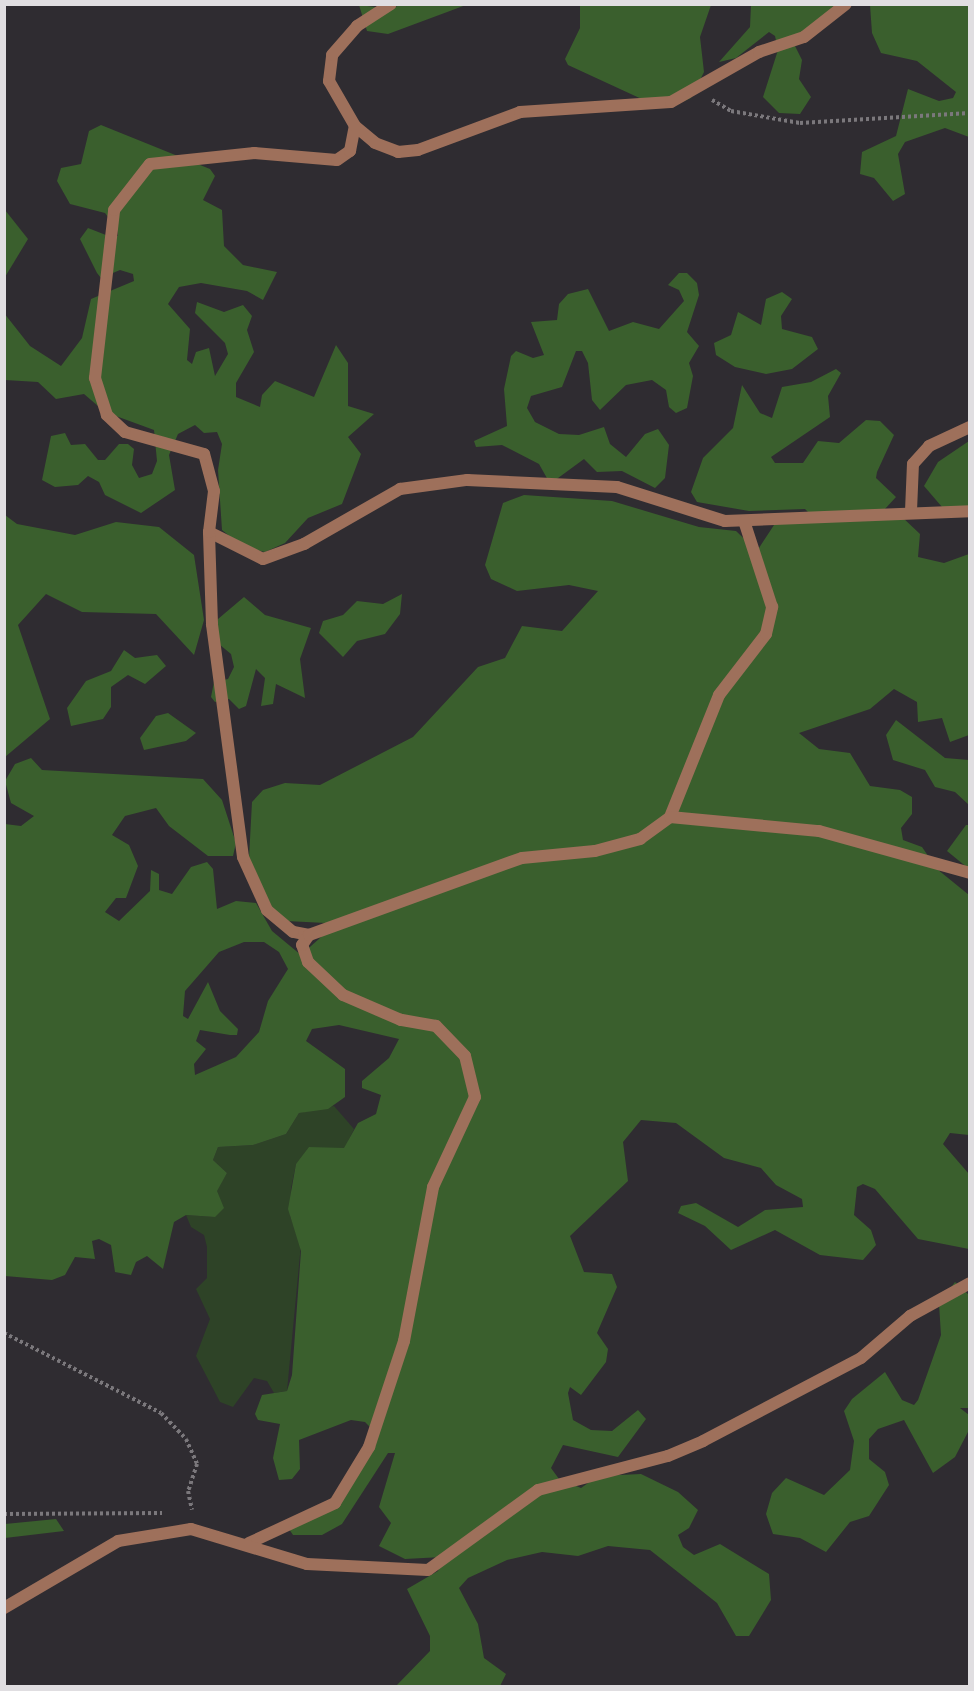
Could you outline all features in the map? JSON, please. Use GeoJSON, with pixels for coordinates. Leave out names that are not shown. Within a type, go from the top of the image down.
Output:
{"type":"FeatureCollection","features":[{"type":"Feature","properties":{"kind":"street"},"geometry":{"type":"LineString","coordinates":[[391,4],[357,26],[332,55],[329,81],[355,126],[375,143],[398,152],[418,150],[493,118],[671,102],[718,78],[759,52],[804,38],[846,4]]}},
{"type":"Feature","properties":{"kind":"street"},"geometry":{"type":"LineString","coordinates":[[355,126],[350,151],[337,160],[254,153],[150,164],[114,210],[95,378],[107,416],[125,432],[204,454],[214,491],[209,532],[212,624],[243,857],[267,910],[293,932],[309,935],[522,858],[595,851],[640,839],[670,817],[719,695],[766,634],[772,607],[744,521]]}},
{"type":"Feature","properties":{"kind":"street"},"geometry":{"type":"LineString","coordinates":[[910,511],[913,464],[929,446],[969,427]]}},
{"type":"Feature","properties":{"kind":"street"},"geometry":{"type":"LineString","coordinates":[[209,532],[263,559],[304,544],[400,489],[467,480],[618,487],[696,516],[744,521],[910,511],[969,511]]}},
{"type":"Feature","properties":{"kind":"street"},"geometry":{"type":"LineString","coordinates":[[670,817],[819,831],[969,873]]}},
{"type":"Feature","properties":{"kind":"street"},"geometry":{"type":"LineString","coordinates":[[249,1543],[335,1503],[369,1447],[404,1341],[434,1187],[475,1097],[465,1056],[436,1026],[401,1020],[343,994],[308,962],[302,945],[309,935]]}},
{"type":"Feature","properties":{"kind":"street"},"geometry":{"type":"LineString","coordinates":[[4,1608],[118,1541],[196,1530],[249,1543],[307,1564],[428,1570],[538,1490],[668,1456],[703,1441],[861,1358],[910,1316],[969,1283]]}},
{"type":"Feature","properties":{"kind":"path"},"geometry":{"type":"LineString","coordinates":[[718,78],[709,94],[712,102],[730,111],[800,123],[969,113]]}},
{"type":"Feature","properties":{"kind":"path"},"geometry":{"type":"LineString","coordinates":[[4,1333],[160,1413],[186,1439],[197,1464],[188,1491],[196,1530]]}},
{"type":"Feature","properties":{"kind":"path"},"geometry":{"type":"LineString","coordinates":[[4,1514],[172,1513]]}},
{"type":"Feature","properties":{"kind":"path"},"geometry":{"type":"LineString","coordinates":[[182,1514],[193,1514]]}},
{"type":"Feature","properties":{"kind":"green space"},"geometry":{"type":"Polygon","coordinates":[[[359,5],[392,9],[399,5],[466,5],[388,34],[367,31],[359,5]]]}},
{"type":"Feature","properties":{"kind":"green space"},"geometry":{"type":"Polygon","coordinates":[[[580,5],[711,5],[700,37],[704,72],[691,98],[678,104],[646,101],[568,65],[565,59],[580,28],[580,5]]]}},
{"type":"Feature","properties":{"kind":"green space"},"geometry":{"type":"Polygon","coordinates":[[[751,5],[841,5],[793,42],[802,60],[799,79],[811,97],[800,114],[779,113],[763,97],[778,50],[775,36],[769,32],[736,58],[719,62],[750,27],[751,5]]]}},
{"type":"Feature","properties":{"kind":"green space"},"geometry":{"type":"Polygon","coordinates":[[[870,5],[969,5],[969,137],[945,128],[905,142],[898,154],[905,194],[893,201],[874,178],[860,174],[862,152],[896,136],[908,89],[939,101],[953,98],[956,92],[917,61],[881,53],[872,33],[870,5]]]}},
{"type":"Feature","properties":{"kind":"green space"},"geometry":{"type":"Polygon","coordinates":[[[101,125],[210,169],[215,176],[203,200],[222,210],[224,246],[243,265],[277,272],[263,300],[247,291],[201,283],[179,287],[168,304],[190,329],[187,360],[192,364],[196,352],[209,348],[215,376],[228,354],[225,343],[195,313],[197,302],[224,312],[243,305],[252,316],[247,330],[254,352],[236,383],[236,397],[260,407],[262,395],[275,381],[314,397],[336,345],[348,363],[348,406],[374,414],[348,437],[361,454],[342,504],[308,518],[285,543],[265,552],[243,547],[222,530],[218,470],[222,444],[217,432],[204,433],[195,425],[178,434],[169,455],[175,490],[141,513],[105,495],[99,482],[88,476],[78,485],[55,487],[42,480],[51,436],[65,433],[71,445],[85,444],[98,460],[105,460],[119,444],[128,444],[134,449],[132,465],[139,478],[152,474],[157,461],[154,430],[105,412],[84,394],[56,399],[38,382],[5,380],[4,313],[30,346],[61,366],[82,338],[91,299],[134,281],[133,274],[120,270],[101,278],[97,273],[80,239],[88,228],[111,237],[118,236],[117,229],[105,213],[70,204],[57,181],[61,168],[81,164],[89,131],[101,125]]]}},
{"type":"Feature","properties":{"kind":"green space"},"geometry":{"type":"Polygon","coordinates":[[[5,210],[28,239],[5,277],[5,210]]]}},
{"type":"Feature","properties":{"kind":"green space"},"geometry":{"type":"Polygon","coordinates":[[[679,273],[687,273],[697,283],[699,295],[687,332],[699,346],[689,363],[693,376],[687,408],[676,413],[669,407],[666,390],[652,380],[626,385],[600,410],[592,400],[588,363],[582,351],[576,351],[562,387],[531,396],[527,408],[535,422],[559,434],[579,435],[604,427],[610,444],[626,457],[645,434],[658,429],[669,445],[665,478],[655,488],[622,471],[597,472],[584,459],[554,481],[548,480],[539,464],[502,445],[476,447],[474,441],[507,426],[504,389],[511,356],[516,351],[533,358],[544,355],[531,322],[557,320],[559,304],[568,294],[588,289],[609,331],[633,322],[659,329],[684,301],[679,290],[668,285],[679,273]]]}},
{"type":"Feature","properties":{"kind":"green space"},"geometry":{"type":"Polygon","coordinates":[[[782,292],[792,299],[781,316],[782,329],[812,337],[818,349],[792,369],[766,374],[735,367],[716,355],[714,343],[731,335],[738,312],[761,325],[766,299],[782,292]]]}},
{"type":"Feature","properties":{"kind":"green space"},"geometry":{"type":"Polygon","coordinates":[[[836,369],[841,373],[828,396],[830,417],[771,457],[775,463],[803,463],[818,441],[839,443],[866,420],[880,421],[894,435],[876,478],[896,497],[884,510],[901,516],[920,534],[918,557],[944,563],[969,554],[969,735],[950,742],[942,718],[918,722],[917,702],[894,689],[870,709],[799,733],[819,749],[850,753],[870,786],[900,790],[912,797],[912,814],[901,828],[903,840],[922,847],[937,869],[969,895],[969,1135],[950,1133],[943,1144],[969,1174],[969,1249],[918,1239],[875,1189],[863,1184],[857,1187],[854,1215],[871,1230],[876,1245],[863,1260],[820,1255],[775,1230],[731,1250],[705,1226],[678,1213],[681,1206],[696,1203],[738,1227],[765,1210],[803,1207],[802,1199],[776,1185],[761,1168],[724,1158],[676,1123],[641,1120],[623,1142],[628,1181],[570,1236],[584,1272],[612,1274],[617,1287],[597,1333],[608,1349],[606,1362],[581,1395],[570,1387],[568,1393],[573,1420],[591,1430],[612,1431],[638,1410],[646,1419],[618,1457],[563,1445],[551,1468],[559,1479],[581,1488],[598,1476],[641,1474],[678,1492],[698,1510],[689,1528],[678,1535],[683,1547],[694,1555],[720,1544],[769,1574],[771,1600],[749,1636],[736,1636],[717,1603],[650,1550],[608,1546],[578,1556],[542,1552],[507,1560],[468,1578],[459,1588],[478,1624],[484,1658],[506,1674],[500,1686],[396,1686],[430,1651],[430,1636],[407,1589],[438,1571],[442,1557],[405,1559],[379,1546],[391,1523],[379,1507],[395,1453],[388,1453],[342,1524],[322,1535],[293,1535],[289,1529],[320,1513],[351,1477],[376,1433],[365,1422],[351,1420],[299,1440],[300,1469],[292,1479],[279,1480],[273,1458],[280,1424],[258,1420],[255,1414],[262,1395],[287,1391],[292,1375],[301,1251],[288,1209],[296,1164],[309,1147],[344,1148],[358,1123],[376,1114],[381,1095],[362,1088],[362,1081],[389,1058],[399,1039],[339,1025],[312,1029],[306,1041],[345,1069],[345,1097],[328,1109],[299,1113],[286,1134],[253,1145],[218,1147],[213,1160],[227,1173],[217,1191],[224,1208],[215,1217],[186,1215],[174,1222],[163,1269],[147,1256],[136,1262],[131,1275],[115,1272],[111,1245],[99,1239],[92,1241],[95,1259],[75,1257],[65,1275],[52,1280],[5,1276],[5,824],[21,826],[34,816],[11,803],[5,781],[15,764],[31,758],[42,770],[203,779],[222,800],[236,843],[233,856],[208,856],[169,826],[156,808],[125,816],[112,835],[129,845],[138,866],[126,898],[116,898],[105,912],[119,921],[150,891],[151,870],[159,874],[159,890],[172,894],[191,867],[207,862],[213,869],[217,909],[236,901],[256,903],[272,931],[301,955],[330,929],[326,923],[286,921],[274,912],[249,858],[252,802],[263,790],[285,783],[320,785],[413,737],[478,667],[505,658],[522,626],[562,631],[598,591],[569,585],[517,591],[491,579],[485,565],[503,503],[524,495],[612,501],[699,527],[736,531],[757,551],[776,522],[810,514],[805,509],[749,511],[697,502],[691,492],[703,458],[733,428],[742,385],[760,413],[772,418],[782,387],[811,382],[836,369]],[[244,942],[219,952],[185,991],[183,1016],[188,1019],[208,982],[220,1011],[238,1029],[237,1035],[200,1030],[196,1041],[206,1049],[194,1064],[195,1075],[236,1057],[259,1032],[268,1001],[288,969],[279,952],[264,942],[244,942]]]}},
{"type":"Feature","properties":{"kind":"green space"},"geometry":{"type":"Polygon","coordinates":[[[969,441],[969,517],[942,507],[924,486],[938,462],[969,441]]]}},
{"type":"Feature","properties":{"kind":"green space"},"geometry":{"type":"Polygon","coordinates":[[[5,515],[17,524],[75,535],[116,522],[159,527],[194,555],[204,620],[194,655],[156,614],[82,612],[46,594],[18,625],[50,719],[5,757],[5,515]]]}},
{"type":"Feature","properties":{"kind":"green space"},"geometry":{"type":"Polygon","coordinates":[[[402,594],[400,614],[385,634],[357,641],[343,657],[319,633],[323,621],[343,615],[357,601],[383,604],[402,594]]]}},
{"type":"Feature","properties":{"kind":"green space"},"geometry":{"type":"Polygon","coordinates":[[[244,597],[265,615],[311,628],[300,659],[305,698],[276,684],[273,704],[261,706],[265,678],[256,669],[246,706],[239,709],[229,699],[215,702],[211,697],[214,682],[228,679],[234,667],[231,654],[214,640],[218,619],[244,597]]]}},
{"type":"Feature","properties":{"kind":"green space"},"geometry":{"type":"Polygon","coordinates":[[[124,650],[135,658],[157,655],[166,666],[145,684],[128,675],[111,687],[111,707],[103,719],[71,726],[67,708],[86,681],[111,671],[124,650]]]}},
{"type":"Feature","properties":{"kind":"green space"},"geometry":{"type":"Polygon","coordinates":[[[168,713],[196,733],[186,741],[144,750],[140,738],[156,716],[168,713]]]}},
{"type":"Feature","properties":{"kind":"green space"},"geometry":{"type":"Polygon","coordinates":[[[896,720],[945,758],[969,760],[969,805],[955,792],[935,787],[925,770],[893,760],[886,735],[896,720]]]}},
{"type":"Feature","properties":{"kind":"green space"},"geometry":{"type":"Polygon","coordinates":[[[966,825],[969,825],[969,869],[947,851],[966,825]]]}},
{"type":"Feature","properties":{"kind":"green space"},"geometry":{"type":"Polygon","coordinates":[[[334,1106],[354,1129],[345,1148],[316,1148],[296,1164],[291,1188],[290,1216],[301,1244],[287,1391],[274,1393],[267,1381],[254,1378],[233,1407],[220,1402],[196,1356],[210,1319],[196,1289],[207,1278],[207,1247],[204,1235],[191,1227],[186,1215],[215,1217],[216,1191],[227,1173],[213,1160],[218,1147],[253,1145],[286,1134],[299,1113],[334,1106]]]}},
{"type":"Feature","properties":{"kind":"green space"},"geometry":{"type":"Polygon","coordinates":[[[955,1282],[969,1295],[970,1331],[969,1408],[960,1408],[969,1415],[969,1430],[955,1457],[933,1473],[904,1420],[878,1429],[869,1439],[869,1459],[885,1472],[889,1485],[869,1516],[850,1522],[826,1552],[800,1538],[773,1534],[766,1514],[772,1493],[786,1478],[824,1495],[850,1470],[854,1441],[844,1411],[852,1399],[885,1372],[902,1400],[914,1405],[918,1400],[941,1335],[939,1304],[955,1282]]]}},
{"type":"Feature","properties":{"kind":"green space"},"geometry":{"type":"Polygon","coordinates":[[[56,1519],[64,1531],[5,1538],[5,1524],[56,1519]]]}}]}
